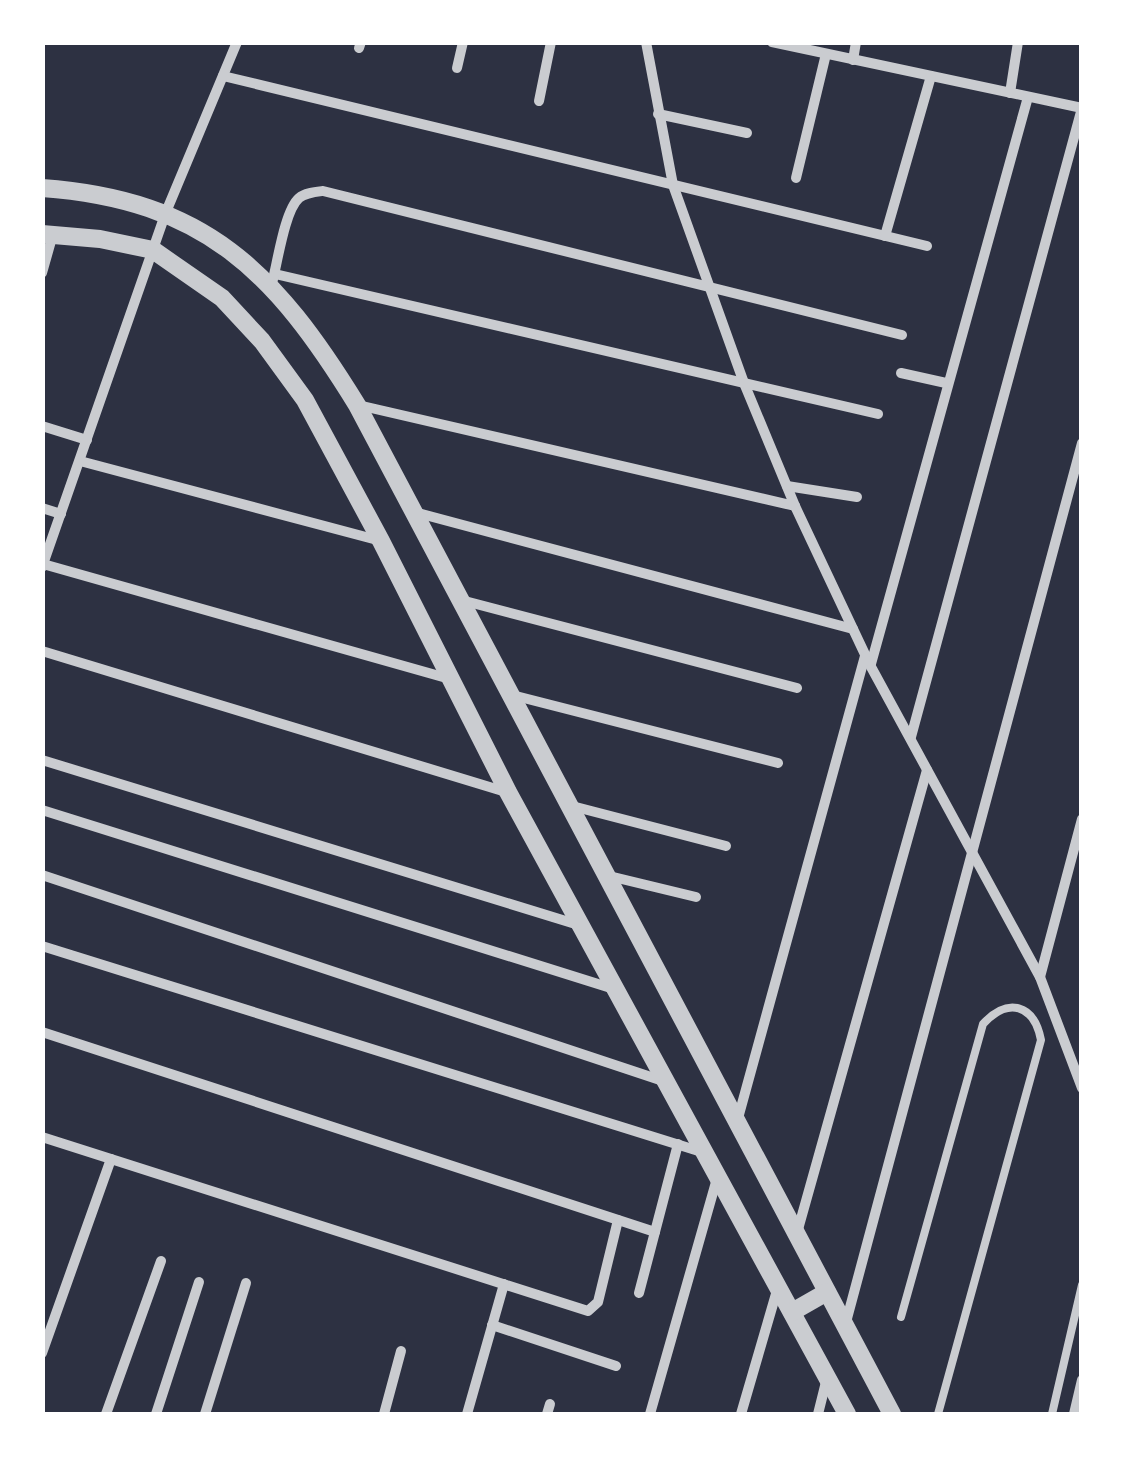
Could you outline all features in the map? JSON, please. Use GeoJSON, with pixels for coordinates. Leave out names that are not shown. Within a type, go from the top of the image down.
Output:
{"type":"FeatureCollection","features":[{"type":"Feature","properties":{"kind":"street"},"geometry":{"type":"LineString","coordinates":[[238,42],[166,212],[43,565],[450,680]]}},
{"type":"Feature","properties":{"kind":"street"},"geometry":{"type":"LineString","coordinates":[[457,68],[463,42]]}},
{"type":"Feature","properties":{"kind":"street"},"geometry":{"type":"LineString","coordinates":[[539,101],[552,42]]}},
{"type":"Feature","properties":{"kind":"street"},"geometry":{"type":"LineString","coordinates":[[646,42],[674,185],[744,383],[795,506],[868,660],[1040,977],[1082,1088]]}},
{"type":"Feature","properties":{"kind":"street"},"geometry":{"type":"LineString","coordinates":[[772,42],[1082,108],[910,738]]}},
{"type":"Feature","properties":{"kind":"street"},"geometry":{"type":"LineString","coordinates":[[854,60],[856,42]]}},
{"type":"Feature","properties":{"kind":"street"},"geometry":{"type":"LineString","coordinates":[[1010,93],[1018,42]]}},
{"type":"Feature","properties":{"kind":"street"},"geometry":{"type":"LineString","coordinates":[[796,178],[826,54]]}},
{"type":"Feature","properties":{"kind":"street"},"geometry":{"type":"LineString","coordinates":[[223,76],[927,246]]}},
{"type":"Feature","properties":{"kind":"street"},"geometry":{"type":"LineString","coordinates":[[884,236],[932,76]]}},
{"type":"Feature","properties":{"kind":"street"},"geometry":{"type":"LineString","coordinates":[[737,1122],[1028,97]]}},
{"type":"Feature","properties":{"kind":"street"},"geometry":{"type":"LineString","coordinates":[[658,114],[747,133]]}},
{"type":"Feature","properties":{"kind":"street"},"geometry":{"type":"LineString","coordinates":[[42,188],[72,190],[166,212],[220,242],[273,281],[300,318],[357,405],[892,1414]]}},
{"type":"Feature","properties":{"kind":"street"},"geometry":{"type":"LineString","coordinates":[[273,281],[291,210],[299,198],[323,192],[902,335]]}},
{"type":"Feature","properties":{"kind":"street"},"geometry":{"type":"LineString","coordinates":[[42,273],[48,234],[153,250],[222,298],[262,341],[304,400],[381,541],[508,792],[848,1414]]}},
{"type":"Feature","properties":{"kind":"street"},"geometry":{"type":"LineString","coordinates":[[273,281],[878,414]]}},
{"type":"Feature","properties":{"kind":"street"},"geometry":{"type":"LineString","coordinates":[[902,372],[946,384]]}},
{"type":"Feature","properties":{"kind":"street"},"geometry":{"type":"LineString","coordinates":[[357,405],[795,506]]}},
{"type":"Feature","properties":{"kind":"street"},"geometry":{"type":"LineString","coordinates":[[42,426],[87,440]]}},
{"type":"Feature","properties":{"kind":"street"},"geometry":{"type":"LineString","coordinates":[[845,1328],[1082,443]]}},
{"type":"Feature","properties":{"kind":"street"},"geometry":{"type":"LineString","coordinates":[[80,460],[381,541]]}},
{"type":"Feature","properties":{"kind":"street"},"geometry":{"type":"LineString","coordinates":[[787,486],[857,498]]}},
{"type":"Feature","properties":{"kind":"street"},"geometry":{"type":"LineString","coordinates":[[42,508],[61,514]]}},
{"type":"Feature","properties":{"kind":"street"},"geometry":{"type":"LineString","coordinates":[[414,512],[853,628]]}},
{"type":"Feature","properties":{"kind":"street"},"geometry":{"type":"LineString","coordinates":[[460,600],[796,688]]}},
{"type":"Feature","properties":{"kind":"street"},"geometry":{"type":"LineString","coordinates":[[42,652],[508,792]]}},
{"type":"Feature","properties":{"kind":"street"},"geometry":{"type":"LineString","coordinates":[[509,694],[778,763]]}},
{"type":"Feature","properties":{"kind":"street"},"geometry":{"type":"LineString","coordinates":[[42,760],[582,926]]}},
{"type":"Feature","properties":{"kind":"street"},"geometry":{"type":"LineString","coordinates":[[797,1233],[927,770]]}},
{"type":"Feature","properties":{"kind":"street"},"geometry":{"type":"LineString","coordinates":[[566,804],[726,846]]}},
{"type":"Feature","properties":{"kind":"street"},"geometry":{"type":"LineString","coordinates":[[42,810],[616,990]]}},
{"type":"Feature","properties":{"kind":"street"},"geometry":{"type":"LineString","coordinates":[[1040,977],[1082,820]]}},
{"type":"Feature","properties":{"kind":"street"},"geometry":{"type":"LineString","coordinates":[[604,874],[696,897]]}},
{"type":"Feature","properties":{"kind":"street"},"geometry":{"type":"LineString","coordinates":[[42,875],[667,1083]]}},
{"type":"Feature","properties":{"kind":"street"},"geometry":{"type":"LineString","coordinates":[[42,946],[707,1154]]}},
{"type":"Feature","properties":{"kind":"street"},"geometry":{"type":"LineString","coordinates":[[42,1032],[656,1232]]}},
{"type":"Feature","properties":{"kind":"street"},"geometry":{"type":"LineString","coordinates":[[42,1137],[583,1310],[593,1309],[598,1302],[618,1220]]}},
{"type":"Feature","properties":{"kind":"street"},"geometry":{"type":"LineString","coordinates":[[640,1293],[678,1144]]}},
{"type":"Feature","properties":{"kind":"street"},"geometry":{"type":"LineString","coordinates":[[42,1353],[111,1159]]}},
{"type":"Feature","properties":{"kind":"street"},"geometry":{"type":"LineString","coordinates":[[650,1414],[718,1174]]}},
{"type":"Feature","properties":{"kind":"street"},"geometry":{"type":"LineString","coordinates":[[106,1414],[161,1260]]}},
{"type":"Feature","properties":{"kind":"street"},"geometry":{"type":"LineString","coordinates":[[156,1414],[199,1282]]}},
{"type":"Feature","properties":{"kind":"street"},"geometry":{"type":"LineString","coordinates":[[205,1414],[246,1283]]}},
{"type":"Feature","properties":{"kind":"street"},"geometry":{"type":"LineString","coordinates":[[466,1414],[504,1284]]}},
{"type":"Feature","properties":{"kind":"street"},"geometry":{"type":"LineString","coordinates":[[741,1414],[778,1286]]}},
{"type":"Feature","properties":{"kind":"street"},"geometry":{"type":"LineString","coordinates":[[792,1312],[827,1292]]}},
{"type":"Feature","properties":{"kind":"street"},"geometry":{"type":"LineString","coordinates":[[492,1325],[616,1366]]}},
{"type":"Feature","properties":{"kind":"street"},"geometry":{"type":"LineString","coordinates":[[384,1414],[401,1350]]}},
{"type":"Feature","properties":{"kind":"street"},"geometry":{"type":"LineString","coordinates":[[818,1414],[827,1377]]}},
{"type":"Feature","properties":{"kind":"street"},"geometry":{"type":"LineString","coordinates":[[1074,1414],[1082,1380]]}},
{"type":"Feature","properties":{"kind":"lane"},"geometry":{"type":"LineString","coordinates":[[901,1317],[983,1024],[994,1011],[1010,1007],[1027,1012],[1038,1024],[1041,1040],[938,1414]]}},
{"type":"Feature","properties":{"kind":"lane"},"geometry":{"type":"LineString","coordinates":[[1052,1414],[1082,1286]]}}]}
